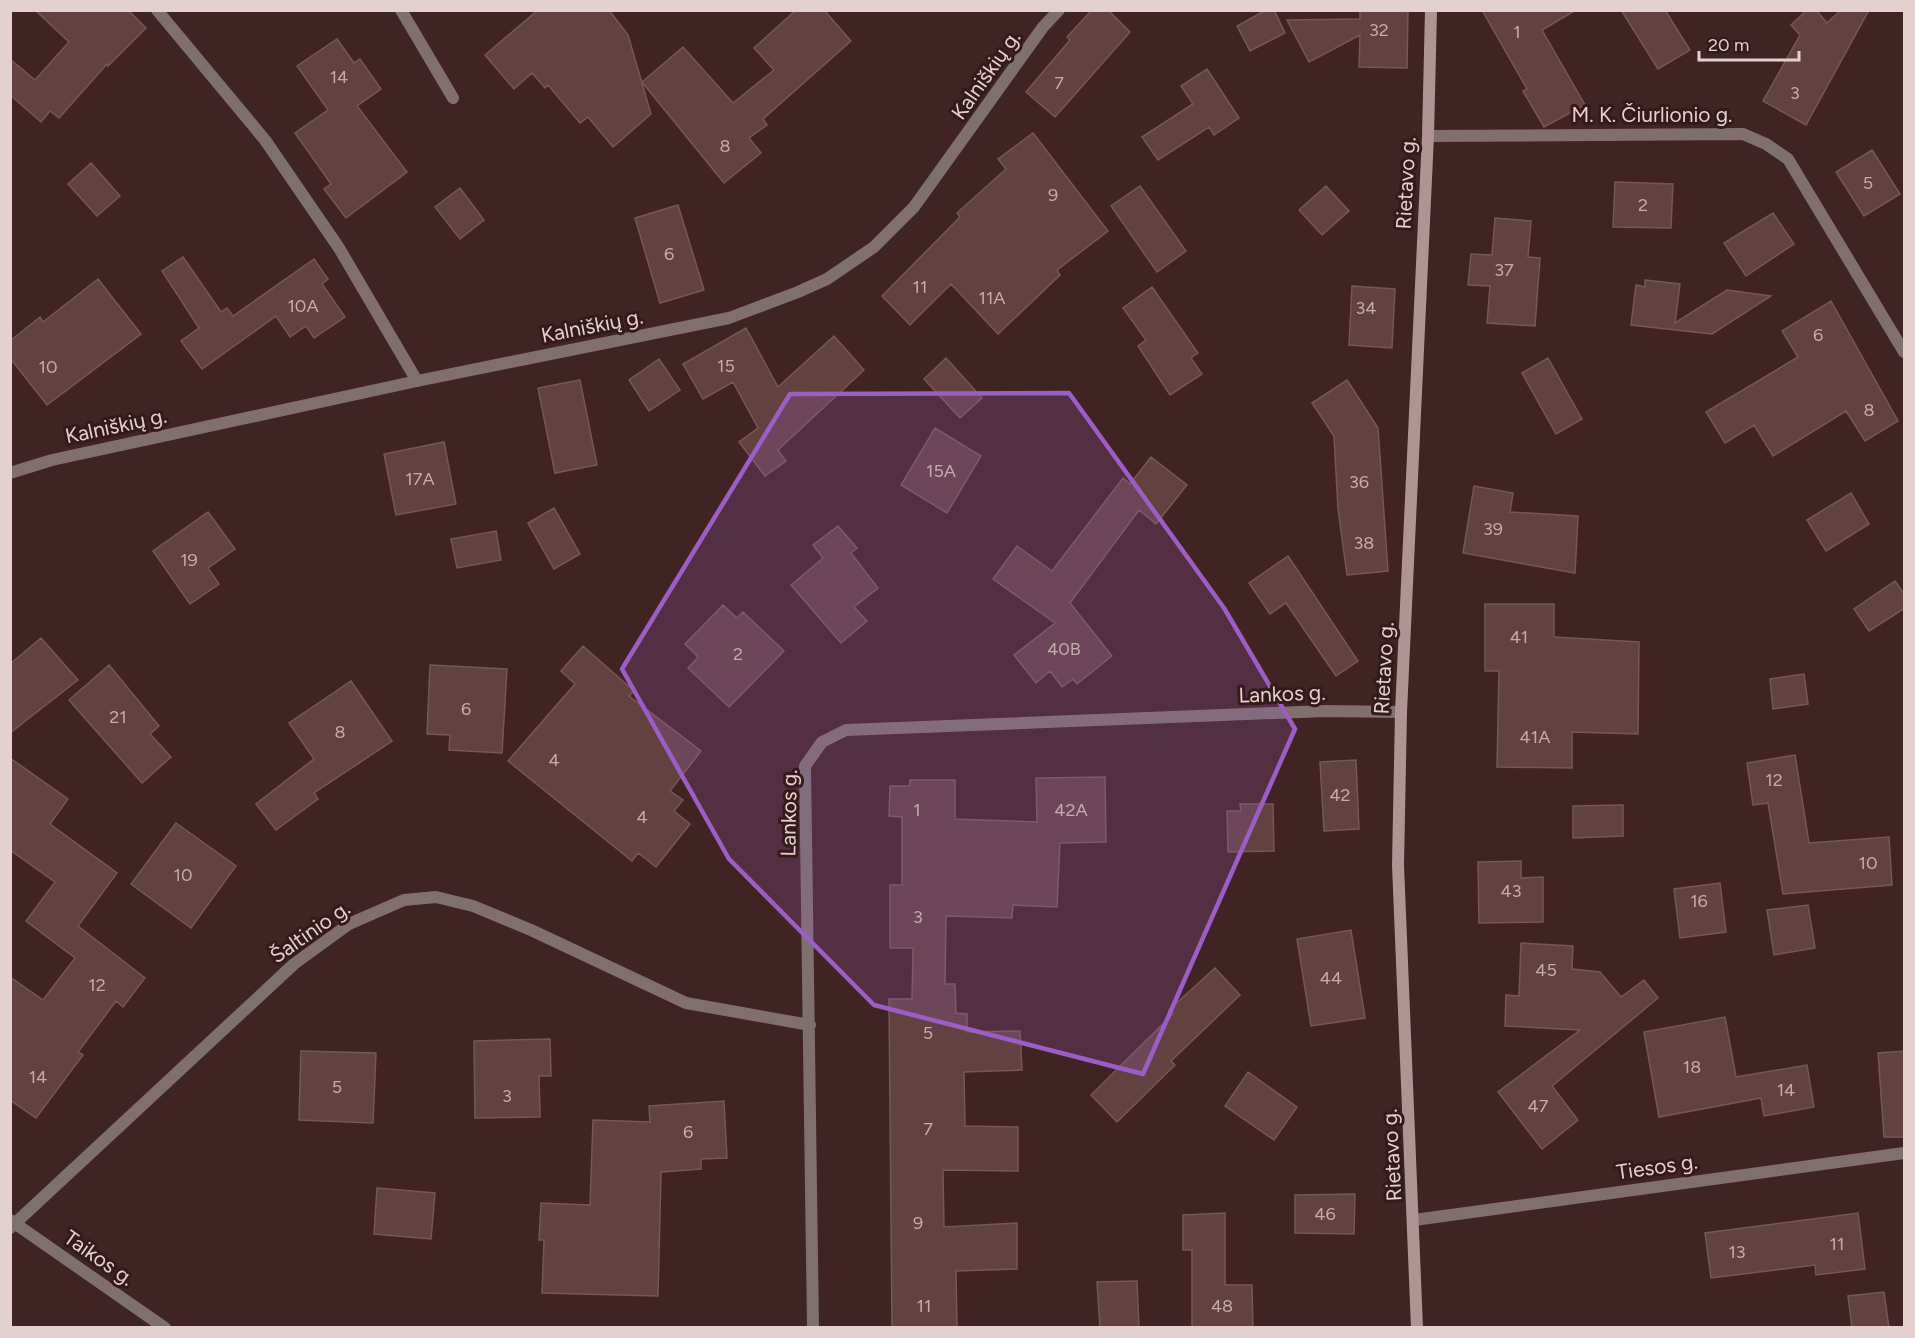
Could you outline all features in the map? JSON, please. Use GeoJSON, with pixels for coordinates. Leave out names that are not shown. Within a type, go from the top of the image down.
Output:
{"type":"FeatureCollection","features":[{"type":"Feature","properties":{"kind":"main road","name":"Rietavo g."},"geometry":{"type":"LineString","coordinates":[[1417,1328],[1398,865],[1401,712],[1428,136],[1431,10]]}},
{"type":"Feature","properties":{"kind":"street"},"geometry":{"type":"LineString","coordinates":[[157,10],[266,140],[339,248],[417,381]]}},
{"type":"Feature","properties":{"kind":"street"},"geometry":{"type":"LineString","coordinates":[[401,10],[453,98]]}},
{"type":"Feature","properties":{"kind":"street","name":"Kalniškių g."},"geometry":{"type":"LineString","coordinates":[[10,473],[52,460],[417,381],[729,318],[827,279],[874,247],[914,207],[1043,27],[1059,10]]}},
{"type":"Feature","properties":{"kind":"street","name":"M. K. Čiurlionio g."},"geometry":{"type":"LineString","coordinates":[[1428,136],[1743,134],[1766,144],[1788,159],[1905,352]]}},
{"type":"Feature","properties":{"kind":"street","name":"Lankos g."},"geometry":{"type":"LineString","coordinates":[[813,1328],[806,766],[822,742],[846,730],[1325,711],[1401,712]]}},
{"type":"Feature","properties":{"kind":"street","name":"Šaltinio g."},"geometry":{"type":"LineString","coordinates":[[12,1224],[294,964],[349,924],[404,900],[436,897],[473,906],[531,930],[686,1003],[810,1025]]}},
{"type":"Feature","properties":{"kind":"street","name":"Tiesos g."},"geometry":{"type":"LineString","coordinates":[[1414,1220],[1905,1154]]}},
{"type":"Feature","properties":{"kind":"street","name":"Taikos g."},"geometry":{"type":"LineString","coordinates":[[12,1224],[165,1328]]}},
{"type":"Feature","properties":{"kind":"highlighted area"},"geometry":{"type":"Polygon","coordinates":[[[1069,393],[1224,608],[1295,729],[1143,1074],[874,1005],[729,859],[622,669],[790,394],[1069,393]]]}},
{"type":"Feature","properties":{"kind":"building"},"geometry":{"type":"Polygon","coordinates":[[[35,10],[128,10],[146,28],[108,66],[107,64],[59,118],[50,111],[41,122],[10,95],[10,59],[35,80],[69,42],[35,10]]]}},
{"type":"Feature","properties":{"kind":"building"},"geometry":{"type":"Polygon","coordinates":[[[538,10],[609,10],[628,35],[651,114],[613,147],[588,117],[580,123],[548,85],[545,88],[532,73],[514,89],[485,55],[538,10]]]}},
{"type":"Feature","properties":{"kind":"building"},"geometry":{"type":"Polygon","coordinates":[[[796,10],[824,10],[851,41],[763,119],[767,125],[749,138],[761,153],[724,183],[642,82],[683,47],[733,103],[774,70],[754,48],[796,10]]]}},
{"type":"Feature","properties":{"kind":"building"},"geometry":{"type":"Polygon","coordinates":[[[1092,10],[1108,10],[1130,32],[1055,117],[1026,92],[1070,40],[1067,37],[1092,10]]]}},
{"type":"Feature","properties":{"kind":"building"},"geometry":{"type":"Polygon","coordinates":[[[1266,10],[1274,10],[1285,33],[1250,51],[1237,26],[1266,10]]]}},
{"type":"Feature","properties":{"kind":"building"},"geometry":{"type":"Polygon","coordinates":[[[1360,10],[1408,10],[1407,68],[1359,67],[1360,35],[1309,62],[1287,20],[1360,19],[1360,10]]]}},
{"type":"Feature","properties":{"kind":"building"},"geometry":{"type":"Polygon","coordinates":[[[1482,10],[1576,10],[1542,30],[1585,105],[1544,127],[1523,91],[1527,89],[1482,10]]]}},
{"type":"Feature","properties":{"kind":"building"},"geometry":{"type":"Polygon","coordinates":[[[1621,10],[1665,10],[1690,50],[1658,69],[1621,10]]]}},
{"type":"Feature","properties":{"kind":"building"},"geometry":{"type":"Polygon","coordinates":[[[1807,10],[1816,10],[1827,23],[1841,10],[1869,10],[1806,125],[1763,101],[1800,35],[1791,25],[1807,10]]]}},
{"type":"Feature","properties":{"kind":"building"},"geometry":{"type":"Polygon","coordinates":[[[337,39],[354,63],[360,59],[381,89],[357,106],[407,172],[346,218],[324,189],[331,184],[295,133],[328,110],[297,66],[337,39]]]}},
{"type":"Feature","properties":{"kind":"building"},"geometry":{"type":"Polygon","coordinates":[[[1207,69],[1239,118],[1214,135],[1209,127],[1158,160],[1142,137],[1193,104],[1181,86],[1207,69]]]}},
{"type":"Feature","properties":{"kind":"building"},"geometry":{"type":"Polygon","coordinates":[[[1033,133],[1108,231],[1057,270],[1060,275],[998,334],[951,284],[910,325],[882,296],[960,217],[957,213],[1006,169],[998,159],[1033,133]]]}},
{"type":"Feature","properties":{"kind":"building"},"geometry":{"type":"Polygon","coordinates":[[[1872,150],[1900,194],[1864,216],[1836,172],[1872,150]]]}},
{"type":"Feature","properties":{"kind":"building"},"geometry":{"type":"Polygon","coordinates":[[[91,163],[120,196],[97,216],[68,184],[91,163]]]}},
{"type":"Feature","properties":{"kind":"building"},"geometry":{"type":"Polygon","coordinates":[[[1615,182],[1673,184],[1671,228],[1613,227],[1615,182]]]}},
{"type":"Feature","properties":{"kind":"building"},"geometry":{"type":"Polygon","coordinates":[[[1140,186],[1186,251],[1157,272],[1111,206],[1140,186]]]}},
{"type":"Feature","properties":{"kind":"building"},"geometry":{"type":"Polygon","coordinates":[[[1326,186],[1349,211],[1322,235],[1299,210],[1326,186]]]}},
{"type":"Feature","properties":{"kind":"building"},"geometry":{"type":"Polygon","coordinates":[[[460,188],[484,220],[460,239],[435,207],[460,188]]]}},
{"type":"Feature","properties":{"kind":"building"},"geometry":{"type":"Polygon","coordinates":[[[678,205],[704,290],[660,303],[635,218],[678,205]]]}},
{"type":"Feature","properties":{"kind":"building"},"geometry":{"type":"Polygon","coordinates":[[[1773,213],[1794,244],[1746,276],[1724,243],[1773,213]]]}},
{"type":"Feature","properties":{"kind":"building"},"geometry":{"type":"Polygon","coordinates":[[[1495,218],[1531,221],[1528,257],[1540,258],[1535,326],[1487,323],[1490,286],[1468,285],[1471,254],[1492,255],[1495,218]]]}},
{"type":"Feature","properties":{"kind":"building"},"geometry":{"type":"Polygon","coordinates":[[[183,257],[221,312],[227,308],[233,316],[314,259],[328,279],[322,284],[345,317],[314,338],[306,326],[290,337],[276,316],[202,369],[181,341],[199,328],[162,271],[183,257]]]}},
{"type":"Feature","properties":{"kind":"building"},"geometry":{"type":"Polygon","coordinates":[[[98,279],[141,334],[47,405],[10,358],[10,341],[40,317],[43,322],[98,279]]]}},
{"type":"Feature","properties":{"kind":"building"},"geometry":{"type":"Polygon","coordinates":[[[1645,280],[1680,284],[1675,323],[1727,290],[1771,296],[1712,334],[1631,325],[1636,285],[1645,287],[1645,280]]]}},
{"type":"Feature","properties":{"kind":"building"},"geometry":{"type":"Polygon","coordinates":[[[1352,286],[1395,289],[1392,348],[1349,345],[1352,286]]]}},
{"type":"Feature","properties":{"kind":"building"},"geometry":{"type":"Polygon","coordinates":[[[1152,287],[1198,353],[1191,358],[1202,374],[1170,395],[1138,346],[1146,340],[1123,308],[1152,287]]]}},
{"type":"Feature","properties":{"kind":"building"},"geometry":{"type":"Polygon","coordinates":[[[1831,301],[1898,421],[1865,441],[1846,411],[1773,456],[1754,425],[1725,443],[1706,412],[1798,357],[1782,331],[1831,301]]]}},
{"type":"Feature","properties":{"kind":"building"},"geometry":{"type":"Polygon","coordinates":[[[746,328],[778,387],[834,336],[864,370],[778,450],[786,461],[765,476],[739,442],[758,428],[733,382],[703,399],[683,364],[746,328]]]}},
{"type":"Feature","properties":{"kind":"building"},"geometry":{"type":"Polygon","coordinates":[[[946,358],[982,398],[960,418],[924,379],[946,358]]]}},
{"type":"Feature","properties":{"kind":"building"},"geometry":{"type":"Polygon","coordinates":[[[1548,358],[1582,419],[1556,434],[1522,373],[1548,358]]]}},
{"type":"Feature","properties":{"kind":"building"},"geometry":{"type":"Polygon","coordinates":[[[659,359],[680,390],[649,411],[629,380],[659,359]]]}},
{"type":"Feature","properties":{"kind":"building"},"geometry":{"type":"Polygon","coordinates":[[[580,380],[597,465],[555,473],[538,388],[580,380]]]}},
{"type":"Feature","properties":{"kind":"building"},"geometry":{"type":"Polygon","coordinates":[[[1347,380],[1378,428],[1388,571],[1347,575],[1338,509],[1334,436],[1312,403],[1347,380]]]}},
{"type":"Feature","properties":{"kind":"building"},"geometry":{"type":"Polygon","coordinates":[[[935,428],[981,456],[947,513],[901,485],[935,428]]]}},
{"type":"Feature","properties":{"kind":"building"},"geometry":{"type":"Polygon","coordinates":[[[444,442],[456,504],[396,515],[384,454],[444,442]]]}},
{"type":"Feature","properties":{"kind":"building"},"geometry":{"type":"Polygon","coordinates":[[[1151,457],[1187,485],[1156,524],[1139,510],[1070,603],[1112,656],[1077,684],[1073,679],[1062,687],[1050,671],[1036,683],[1014,655],[1055,623],[993,579],[1017,546],[1052,571],[1123,478],[1130,484],[1151,457]]]}},
{"type":"Feature","properties":{"kind":"building"},"geometry":{"type":"Polygon","coordinates":[[[1474,486],[1513,493],[1510,512],[1578,516],[1575,573],[1463,553],[1474,486]]]}},
{"type":"Feature","properties":{"kind":"building"},"geometry":{"type":"Polygon","coordinates":[[[1851,493],[1869,524],[1826,551],[1807,520],[1851,493]]]}},
{"type":"Feature","properties":{"kind":"building"},"geometry":{"type":"Polygon","coordinates":[[[554,508],[580,554],[554,569],[528,523],[554,508]]]}},
{"type":"Feature","properties":{"kind":"building"},"geometry":{"type":"Polygon","coordinates":[[[208,512],[235,549],[208,568],[219,584],[190,604],[153,551],[208,512]]]}},
{"type":"Feature","properties":{"kind":"building"},"geometry":{"type":"Polygon","coordinates":[[[838,526],[857,548],[851,553],[878,588],[854,607],[867,621],[841,643],[791,585],[823,558],[813,545],[838,526]]]}},
{"type":"Feature","properties":{"kind":"building"},"geometry":{"type":"Polygon","coordinates":[[[496,531],[501,560],[457,568],[451,539],[496,531]]]}},
{"type":"Feature","properties":{"kind":"building"},"geometry":{"type":"Polygon","coordinates":[[[1288,556],[1358,661],[1336,676],[1286,603],[1270,614],[1249,583],[1288,556]]]}},
{"type":"Feature","properties":{"kind":"building"},"geometry":{"type":"Polygon","coordinates":[[[1895,581],[1905,595],[1905,608],[1869,631],[1854,609],[1895,581]]]}},
{"type":"Feature","properties":{"kind":"building"},"geometry":{"type":"Polygon","coordinates":[[[1485,604],[1554,604],[1554,637],[1639,642],[1638,734],[1572,732],[1572,768],[1497,767],[1499,671],[1485,671],[1485,604]]]}},
{"type":"Feature","properties":{"kind":"building"},"geometry":{"type":"Polygon","coordinates":[[[723,605],[737,618],[743,612],[784,651],[729,707],[688,668],[698,657],[685,644],[723,605]]]}},
{"type":"Feature","properties":{"kind":"building"},"geometry":{"type":"Polygon","coordinates":[[[41,638],[78,680],[10,733],[10,664],[41,638]]]}},
{"type":"Feature","properties":{"kind":"building"},"geometry":{"type":"Polygon","coordinates":[[[583,646],[634,691],[629,696],[701,751],[670,791],[683,800],[674,811],[690,824],[656,867],[638,853],[632,861],[508,761],[575,684],[561,671],[583,646]]]}},
{"type":"Feature","properties":{"kind":"building"},"geometry":{"type":"Polygon","coordinates":[[[109,665],[159,726],[150,734],[171,757],[142,783],[69,700],[109,665]]]}},
{"type":"Feature","properties":{"kind":"building"},"geometry":{"type":"Polygon","coordinates":[[[430,665],[507,669],[502,753],[449,750],[450,735],[427,734],[430,665]]]}},
{"type":"Feature","properties":{"kind":"building"},"geometry":{"type":"Polygon","coordinates":[[[1804,674],[1808,704],[1773,709],[1770,679],[1804,674]]]}},
{"type":"Feature","properties":{"kind":"building"},"geometry":{"type":"Polygon","coordinates":[[[351,681],[392,741],[314,793],[318,799],[276,830],[256,804],[314,759],[289,723],[351,681]]]}},
{"type":"Feature","properties":{"kind":"building"},"geometry":{"type":"Polygon","coordinates":[[[1795,755],[1809,843],[1889,837],[1892,885],[1783,894],[1768,803],[1753,805],[1747,763],[1795,755]]]}},
{"type":"Feature","properties":{"kind":"building"},"geometry":{"type":"Polygon","coordinates":[[[10,758],[68,799],[50,824],[117,873],[78,926],[145,978],[123,1007],[116,1001],[78,1052],[83,1055],[36,1118],[10,1100],[10,977],[43,1000],[75,958],[26,921],[55,882],[10,850],[10,758]]]}},
{"type":"Feature","properties":{"kind":"building"},"geometry":{"type":"Polygon","coordinates":[[[1356,760],[1359,829],[1324,831],[1320,762],[1356,760]]]}},
{"type":"Feature","properties":{"kind":"building"},"geometry":{"type":"Polygon","coordinates":[[[1105,777],[1106,842],[1060,843],[1057,907],[1013,905],[1012,918],[946,916],[945,984],[955,984],[956,1013],[967,1014],[967,1032],[1020,1031],[1022,1070],[964,1072],[965,1126],[1018,1127],[1018,1171],[943,1170],[944,1227],[1017,1223],[1017,1269],[956,1271],[957,1328],[892,1328],[889,999],[912,999],[913,948],[890,948],[890,885],[902,885],[902,817],[889,816],[890,786],[910,786],[910,780],[955,780],[955,819],[1037,822],[1036,778],[1105,777]]]}},
{"type":"Feature","properties":{"kind":"building"},"geometry":{"type":"Polygon","coordinates":[[[1240,804],[1273,804],[1274,851],[1228,852],[1227,811],[1241,811],[1240,804]]]}},
{"type":"Feature","properties":{"kind":"building"},"geometry":{"type":"Polygon","coordinates":[[[1623,805],[1623,836],[1573,838],[1573,806],[1623,805]]]}},
{"type":"Feature","properties":{"kind":"building"},"geometry":{"type":"Polygon","coordinates":[[[176,823],[236,866],[191,928],[131,884],[176,823]]]}},
{"type":"Feature","properties":{"kind":"building"},"geometry":{"type":"Polygon","coordinates":[[[1521,861],[1521,878],[1543,877],[1543,922],[1479,923],[1478,862],[1521,861]]]}},
{"type":"Feature","properties":{"kind":"building"},"geometry":{"type":"Polygon","coordinates":[[[1720,883],[1726,932],[1680,938],[1674,889],[1720,883]]]}},
{"type":"Feature","properties":{"kind":"building"},"geometry":{"type":"Polygon","coordinates":[[[1808,905],[1815,948],[1774,955],[1767,910],[1808,905]]]}},
{"type":"Feature","properties":{"kind":"building"},"geometry":{"type":"Polygon","coordinates":[[[1351,930],[1365,1018],[1311,1026],[1297,939],[1351,930]]]}},
{"type":"Feature","properties":{"kind":"building"},"geometry":{"type":"Polygon","coordinates":[[[1521,943],[1573,946],[1572,969],[1600,972],[1621,997],[1644,980],[1658,998],[1552,1086],[1578,1120],[1542,1149],[1498,1092],[1580,1030],[1505,1026],[1506,995],[1519,996],[1521,943]]]}},
{"type":"Feature","properties":{"kind":"building"},"geometry":{"type":"Polygon","coordinates":[[[1215,968],[1240,995],[1171,1061],[1175,1065],[1117,1122],[1091,1095],[1173,1014],[1169,1010],[1215,968]]]}},
{"type":"Feature","properties":{"kind":"building"},"geometry":{"type":"Polygon","coordinates":[[[1725,1017],[1736,1077],[1807,1065],[1814,1107],[1764,1116],[1761,1098],[1659,1117],[1644,1032],[1725,1017]]]}},
{"type":"Feature","properties":{"kind":"building"},"geometry":{"type":"Polygon","coordinates":[[[550,1039],[551,1076],[539,1076],[540,1117],[475,1118],[474,1041],[550,1039]]]}},
{"type":"Feature","properties":{"kind":"building"},"geometry":{"type":"Polygon","coordinates":[[[301,1051],[376,1053],[373,1123],[299,1120],[301,1051]]]}},
{"type":"Feature","properties":{"kind":"building"},"geometry":{"type":"Polygon","coordinates":[[[1905,1051],[1905,1137],[1884,1137],[1878,1053],[1905,1051]]]}},
{"type":"Feature","properties":{"kind":"building"},"geometry":{"type":"Polygon","coordinates":[[[1248,1072],[1297,1107],[1274,1140],[1225,1106],[1248,1072]]]}},
{"type":"Feature","properties":{"kind":"building"},"geometry":{"type":"Polygon","coordinates":[[[724,1101],[727,1158],[701,1159],[701,1169],[661,1172],[658,1296],[542,1293],[544,1240],[539,1240],[541,1203],[590,1205],[593,1120],[650,1122],[649,1106],[724,1101]]]}},
{"type":"Feature","properties":{"kind":"building"},"geometry":{"type":"Polygon","coordinates":[[[377,1188],[435,1193],[431,1239],[374,1234],[377,1188]]]}},
{"type":"Feature","properties":{"kind":"building"},"geometry":{"type":"Polygon","coordinates":[[[1355,1194],[1354,1234],[1295,1233],[1295,1195],[1355,1194]]]}},
{"type":"Feature","properties":{"kind":"building"},"geometry":{"type":"Polygon","coordinates":[[[1225,1213],[1225,1285],[1252,1285],[1253,1328],[1192,1328],[1192,1250],[1183,1250],[1183,1215],[1225,1213]]]}},
{"type":"Feature","properties":{"kind":"building"},"geometry":{"type":"Polygon","coordinates":[[[1858,1213],[1865,1269],[1816,1275],[1815,1265],[1711,1278],[1705,1233],[1858,1213]]]}},
{"type":"Feature","properties":{"kind":"building"},"geometry":{"type":"Polygon","coordinates":[[[1137,1281],[1139,1328],[1100,1328],[1097,1282],[1137,1281]]]}},
{"type":"Feature","properties":{"kind":"building"},"geometry":{"type":"Polygon","coordinates":[[[1884,1292],[1889,1328],[1852,1328],[1848,1296],[1884,1292]]]}}]}
